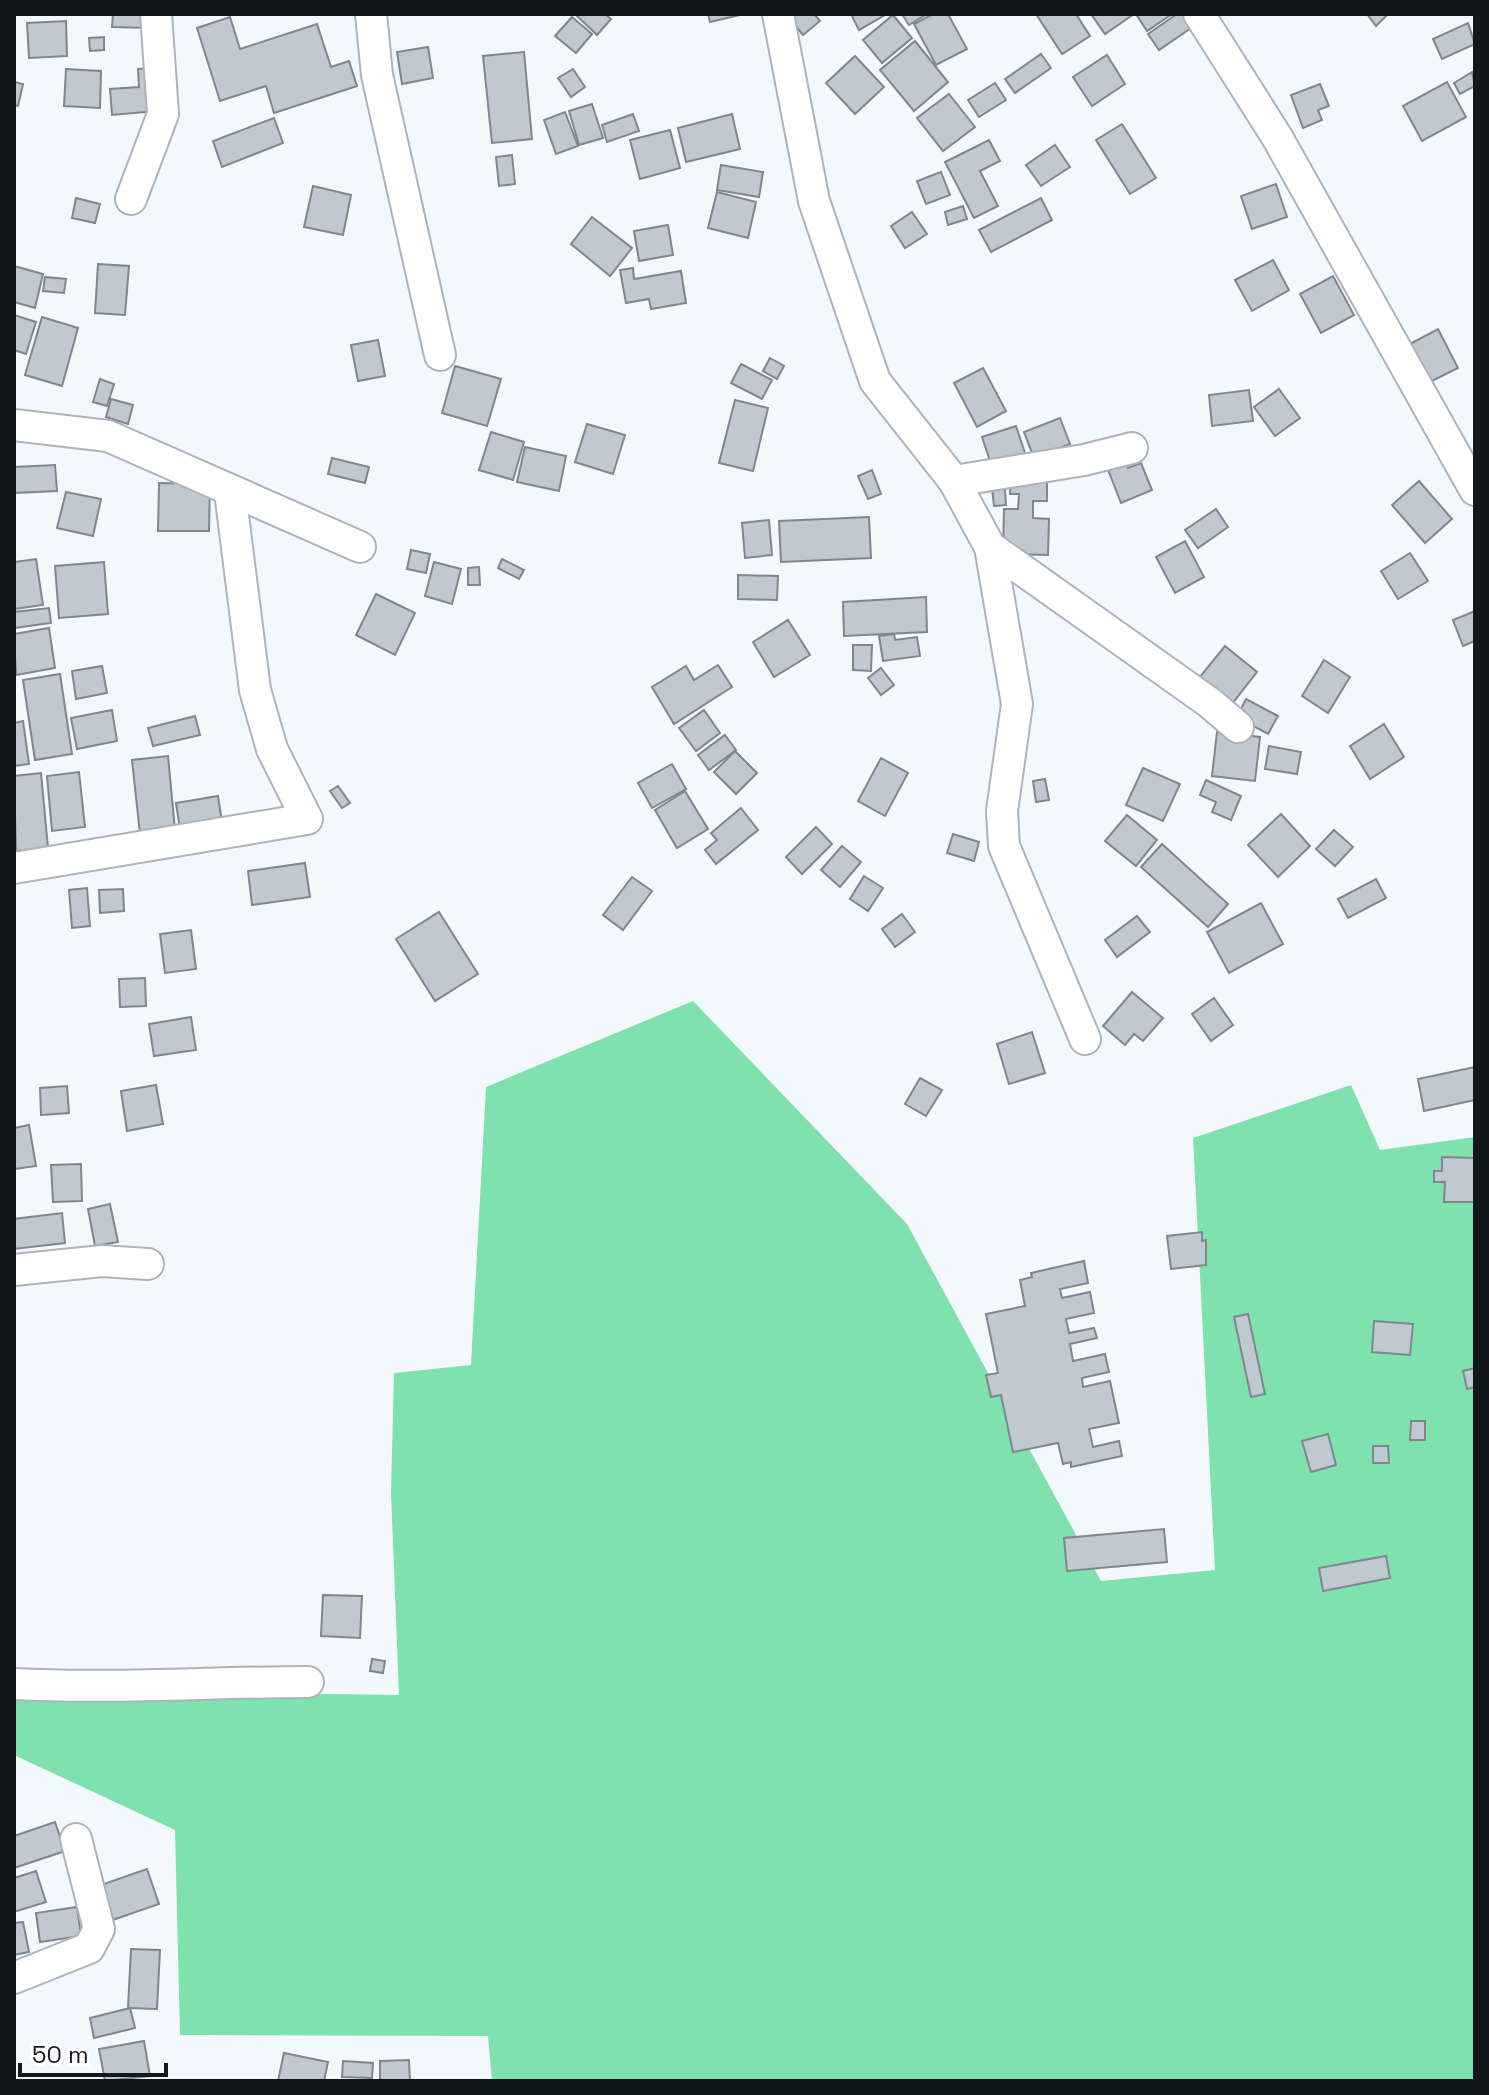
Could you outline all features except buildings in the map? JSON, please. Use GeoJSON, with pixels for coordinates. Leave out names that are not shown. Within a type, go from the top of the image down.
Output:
{"type":"FeatureCollection","features":[{"type":"Feature","properties":{"kind":"street"},"geometry":{"type":"LineString","coordinates":[[131,199],[163,114],[156,14]]}},
{"type":"Feature","properties":{"kind":"street"},"geometry":{"type":"LineString","coordinates":[[371,14],[377,75],[440,355]]}},
{"type":"Feature","properties":{"kind":"street"},"geometry":{"type":"LineString","coordinates":[[778,14],[814,201],[875,381],[954,481],[990,547],[1017,704],[1002,811],[1004,846],[1085,1039]]}},
{"type":"Feature","properties":{"kind":"street"},"geometry":{"type":"LineString","coordinates":[[1199,14],[1277,137],[1475,490]]}},
{"type":"Feature","properties":{"kind":"street"},"geometry":{"type":"LineString","coordinates":[[14,425],[108,436],[360,547]]}},
{"type":"Feature","properties":{"kind":"street"},"geometry":{"type":"LineString","coordinates":[[954,481],[1084,460],[1132,448]]}},
{"type":"Feature","properties":{"kind":"street"},"geometry":{"type":"LineString","coordinates":[[14,868],[307,819],[272,749],[255,690],[230,492]]}},
{"type":"Feature","properties":{"kind":"street"},"geometry":{"type":"LineString","coordinates":[[990,547],[1238,727]]}},
{"type":"Feature","properties":{"kind":"street"},"geometry":{"type":"LineString","coordinates":[[14,1270],[102,1261],[148,1264]]}},
{"type":"Feature","properties":{"kind":"street"},"geometry":{"type":"LineString","coordinates":[[14,1684],[90,1688],[174,1682],[308,1682]]}},
{"type":"Feature","properties":{"kind":"street"},"geometry":{"type":"LineString","coordinates":[[14,1978],[89,1948],[99,1929],[76,1839]]}},
{"type":"Feature","properties":{"kind":"green space"},"geometry":{"type":"Polygon","coordinates":[[[693,1001],[907,1224],[1101,1581],[1215,1570],[1193,1138],[1351,1085],[1380,1150],[1475,1137],[1475,2081],[492,2081],[488,2036],[180,2035],[175,1830],[14,1755],[14,1690],[399,1695],[391,1492],[394,1373],[471,1365],[486,1087],[693,1001]]]}}]}
